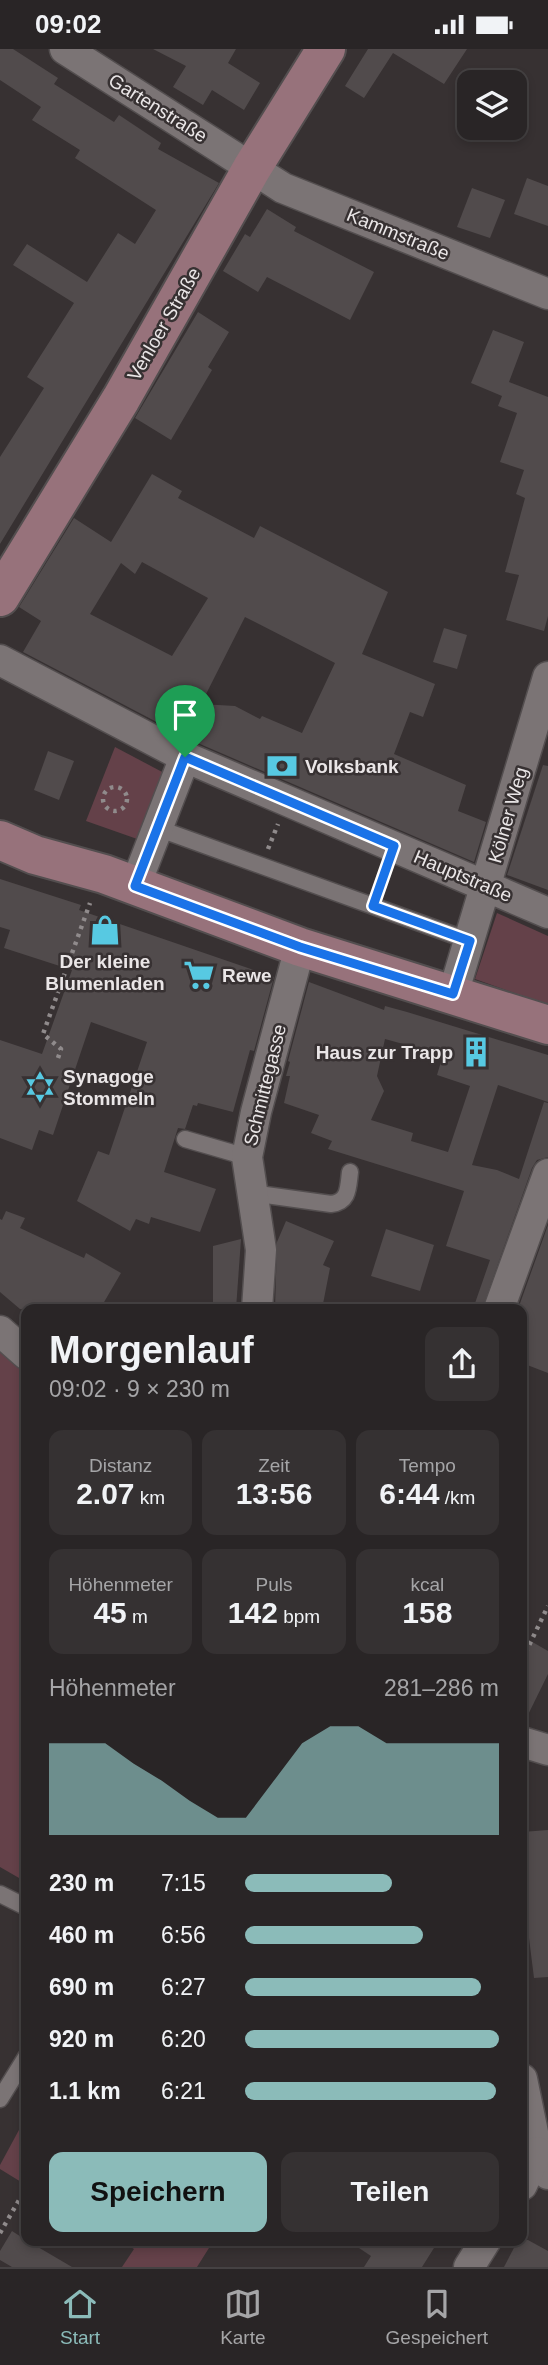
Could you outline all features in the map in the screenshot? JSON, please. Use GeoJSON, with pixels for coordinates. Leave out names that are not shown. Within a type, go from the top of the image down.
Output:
{"type":"FeatureCollection","features":[{"type":"Feature","properties":{"kind":"street","name":"Gartenstraße"},"geometry":{"type":"LineString","coordinates":[[65,49],[252,167]]}},
{"type":"Feature","properties":{"kind":"street","name":"Venloer Straße"},"geometry":{"type":"LineString","coordinates":[[0,597],[134,375],[252,167],[326,49]]}},
{"type":"Feature","properties":{"kind":"street","name":"Kammstraße"},"geometry":{"type":"LineString","coordinates":[[252,167],[283,188],[548,294]]}},
{"type":"Feature","properties":{"kind":"street","name":"Hauptstraße"},"geometry":{"type":"LineString","coordinates":[[0,660],[185,757],[548,913]]}},
{"type":"Feature","properties":{"kind":"street","name":"Kölner Weg"},"geometry":{"type":"LineString","coordinates":[[453,994],[548,677]]}},
{"type":"Feature","properties":{"kind":"street"},"geometry":{"type":"LineString","coordinates":[[119,880],[157,828],[185,757]]}},
{"type":"Feature","properties":{"kind":"street"},"geometry":{"type":"LineString","coordinates":[[0,840],[35,855],[119,880],[300,947],[548,1025]]}},
{"type":"Feature","properties":{"kind":"street","name":"Schmittegasse"},"geometry":{"type":"LineString","coordinates":[[257,1304],[261,1250],[247,1157],[256,1112],[300,947]]}},
{"type":"Feature","properties":{"kind":"street"},"geometry":{"type":"LineString","coordinates":[[501,1304],[548,1174]]}},
{"type":"Feature","properties":{"kind":"street"},"geometry":{"type":"LineString","coordinates":[[0,1331],[21,1350]]}},
{"type":"Feature","properties":{"kind":"street"},"geometry":{"type":"LineString","coordinates":[[527,1744],[548,1750]]}},
{"type":"Feature","properties":{"kind":"street"},"geometry":{"type":"LineString","coordinates":[[527,2100],[543,2163],[527,2180]]}},
{"type":"Feature","properties":{"kind":"street"},"geometry":{"type":"LineString","coordinates":[[469,2267],[482,2246]]}},
{"type":"Feature","properties":{"kind":"lane"},"geometry":{"type":"LineString","coordinates":[[157,828],[470,941]]}},
{"type":"Feature","properties":{"kind":"lane"},"geometry":{"type":"LineString","coordinates":[[185,1139],[247,1157]]}},
{"type":"Feature","properties":{"kind":"lane"},"geometry":{"type":"LineString","coordinates":[[251,1193],[339,1203],[346,1196],[350,1172]]}},
{"type":"Feature","properties":{"kind":"lane"},"geometry":{"type":"LineString","coordinates":[[0,1894],[21,1904]]}},
{"type":"Feature","properties":{"kind":"lane"},"geometry":{"type":"LineString","coordinates":[[0,2099],[21,2065]]}},
{"type":"Feature","properties":{"kind":"path"},"geometry":{"type":"LineString","coordinates":[[116,787],[123,790],[127,796],[124,807],[113,811],[107,807],[104,796],[109,789],[116,787]]}},
{"type":"Feature","properties":{"kind":"path"},"geometry":{"type":"LineString","coordinates":[[58,1058],[61,1049],[43,1034],[85,912],[119,880]]}},
{"type":"Feature","properties":{"kind":"path"},"geometry":{"type":"LineString","coordinates":[[527,1650],[548,1607]]}},
{"type":"Feature","properties":{"kind":"path"},"geometry":{"type":"LineString","coordinates":[[0,2233],[21,2197]]}},
{"type":"Feature","properties":{"kind":"shaded area"},"geometry":{"type":"Polygon","coordinates":[[[115,747],[166,774],[140,840],[86,821],[115,747]]]}},
{"type":"Feature","properties":{"kind":"shaded area"},"geometry":{"type":"Polygon","coordinates":[[[497,913],[548,936],[548,1005],[475,979],[497,913]]]}},
{"type":"Feature","properties":{"kind":"shaded area"},"geometry":{"type":"Polygon","coordinates":[[[0,1345],[21,1362],[21,1879],[0,1867],[0,1345]]]}},
{"type":"Feature","properties":{"kind":"shaded area"},"geometry":{"type":"Polygon","coordinates":[[[21,2126],[21,2182],[0,2169],[21,2126]]]}},
{"type":"Feature","properties":{"kind":"shaded area"},"geometry":{"type":"Polygon","coordinates":[[[129,2246],[210,2246],[197,2267],[122,2267],[134,2249],[129,2246]]]}},
{"type":"Feature","properties":{"kind":"building"},"geometry":{"type":"Polygon","coordinates":[[[0,49],[13,49],[58,78],[54,84],[114,122],[119,115],[161,143],[158,149],[219,183],[0,544],[0,457],[44,388],[27,377],[74,303],[13,265],[27,244],[87,282],[118,233],[135,244],[156,210],[75,158],[80,150],[32,120],[41,107],[0,80],[0,49]]]}},
{"type":"Feature","properties":{"kind":"building"},"geometry":{"type":"Polygon","coordinates":[[[153,49],[236,49],[228,63],[260,83],[244,110],[212,90],[203,105],[173,87],[186,66],[153,49]]]}},
{"type":"Feature","properties":{"kind":"building"},"geometry":{"type":"Polygon","coordinates":[[[368,49],[467,49],[444,84],[393,53],[364,98],[345,86],[368,49]]]}},
{"type":"Feature","properties":{"kind":"building"},"geometry":{"type":"Polygon","coordinates":[[[527,178],[548,186],[548,226],[514,214],[527,178]]]}},
{"type":"Feature","properties":{"kind":"building"},"geometry":{"type":"Polygon","coordinates":[[[472,188],[505,200],[490,238],[457,227],[472,188]]]}},
{"type":"Feature","properties":{"kind":"building"},"geometry":{"type":"Polygon","coordinates":[[[267,209],[296,227],[294,231],[374,272],[350,320],[267,277],[258,292],[223,271],[245,234],[250,237],[267,209]]]}},
{"type":"Feature","properties":{"kind":"building"},"geometry":{"type":"Polygon","coordinates":[[[198,312],[229,332],[208,367],[212,370],[171,440],[135,418],[198,312]]]}},
{"type":"Feature","properties":{"kind":"building"},"geometry":{"type":"Polygon","coordinates":[[[493,330],[524,342],[509,382],[548,397],[548,616],[544,631],[506,620],[519,575],[505,572],[525,498],[516,494],[524,470],[500,462],[517,413],[498,406],[502,396],[471,383],[493,330]]]}},
{"type":"Feature","properties":{"kind":"building"},"geometry":{"type":"Polygon","coordinates":[[[152,474],[182,491],[178,498],[254,538],[260,526],[388,592],[362,654],[435,684],[423,717],[410,712],[394,754],[466,785],[458,811],[486,822],[474,862],[193,741],[23,652],[41,621],[19,607],[74,518],[111,542],[152,474]],[[142,562],[135,574],[121,563],[90,614],[172,656],[208,598],[142,562]],[[245,617],[201,704],[235,706],[260,719],[262,716],[302,733],[335,663],[245,617]]]}},
{"type":"Feature","properties":{"kind":"building"},"geometry":{"type":"Polygon","coordinates":[[[444,628],[467,635],[457,669],[433,662],[444,628]]]}},
{"type":"Feature","properties":{"kind":"building"},"geometry":{"type":"Polygon","coordinates":[[[48,751],[74,761],[59,800],[34,790],[48,751]]]}},
{"type":"Feature","properties":{"kind":"building"},"geometry":{"type":"Polygon","coordinates":[[[543,765],[548,766],[548,890],[507,875],[543,765]]]}},
{"type":"Feature","properties":{"kind":"building"},"geometry":{"type":"Polygon","coordinates":[[[0,879],[81,905],[79,910],[274,977],[254,1051],[250,1050],[233,1112],[198,1103],[197,1106],[193,1105],[185,1129],[178,1128],[164,1172],[216,1189],[200,1232],[151,1217],[149,1224],[136,1219],[130,1231],[77,1201],[98,1151],[109,1155],[147,1042],[91,1022],[53,1135],[39,1130],[32,1150],[0,1138],[0,1040],[42,1054],[72,970],[4,948],[10,930],[0,927],[0,879]]]}},
{"type":"Feature","properties":{"kind":"building"},"geometry":{"type":"Polygon","coordinates":[[[309,982],[384,1010],[385,1006],[407,1012],[548,1055],[548,1102],[498,1085],[472,1165],[497,1170],[519,1179],[544,1102],[548,1103],[548,1157],[537,1160],[532,1168],[484,1304],[475,1304],[490,1260],[446,1246],[464,1191],[328,1149],[332,1141],[311,1133],[319,1115],[284,1103],[288,1061],[309,982]],[[385,1039],[377,1076],[384,1091],[371,1120],[413,1133],[411,1141],[448,1152],[470,1086],[437,1075],[443,1055],[385,1039]]]}},
{"type":"Feature","properties":{"kind":"building"},"geometry":{"type":"Polygon","coordinates":[[[6,1211],[25,1218],[20,1228],[84,1258],[86,1253],[121,1273],[103,1304],[21,1304],[20,1309],[0,1292],[0,1219],[2,1220],[6,1211]]]}},
{"type":"Feature","properties":{"kind":"building"},"geometry":{"type":"Polygon","coordinates":[[[286,1221],[334,1241],[323,1265],[330,1268],[323,1304],[275,1304],[277,1242],[286,1221]]]}},
{"type":"Feature","properties":{"kind":"building"},"geometry":{"type":"Polygon","coordinates":[[[548,1225],[548,1373],[527,1365],[527,1304],[520,1304],[548,1225]]]}},
{"type":"Feature","properties":{"kind":"building"},"geometry":{"type":"Polygon","coordinates":[[[386,1229],[434,1245],[420,1291],[371,1276],[386,1229]]]}},
{"type":"Feature","properties":{"kind":"building"},"geometry":{"type":"Polygon","coordinates":[[[241,1239],[236,1304],[213,1304],[213,1246],[241,1239]]]}},
{"type":"Feature","properties":{"kind":"building"},"geometry":{"type":"Polygon","coordinates":[[[527,1639],[548,1651],[548,1674],[527,1717],[527,1639]]]}},
{"type":"Feature","properties":{"kind":"building"},"geometry":{"type":"Polygon","coordinates":[[[548,1830],[548,1977],[534,1978],[527,1930],[527,1832],[548,1830]]]}},
{"type":"Feature","properties":{"kind":"building"},"geometry":{"type":"Polygon","coordinates":[[[12,2231],[21,2236],[21,2246],[37,2246],[72,2267],[12,2267],[0,2260],[0,2251],[12,2231]]]}},
{"type":"Feature","properties":{"kind":"building"},"geometry":{"type":"Polygon","coordinates":[[[527,2240],[548,2251],[548,2267],[504,2267],[515,2246],[527,2246],[527,2240]]]}},
{"type":"Feature","properties":{"kind":"building"},"geometry":{"type":"Polygon","coordinates":[[[356,2246],[435,2246],[422,2267],[364,2267],[371,2256],[356,2246]]]}},
{"type":"Feature","properties":{"kind":"place","name":"Volksbank"},"geometry":{"type":"Point","coordinates":[282,766]}},
{"type":"Feature","properties":{"kind":"place","name":"Der kleine Blumenladen"},"geometry":{"type":"Point","coordinates":[105,930]}},
{"type":"Feature","properties":{"kind":"place","name":"Rewe"},"geometry":{"type":"Point","coordinates":[199,975]}},
{"type":"Feature","properties":{"kind":"place","name":"Haus zur Trapp"},"geometry":{"type":"Point","coordinates":[476,1052]}},
{"type":"Feature","properties":{"kind":"place","name":"Synagoge Stommeln"},"geometry":{"type":"Point","coordinates":[40,1087]}},
{"type":"Feature","properties":{"kind":"route"},"geometry":{"type":"LineString","coordinates":[[185,757],[394,846],[373,906],[470,941],[453,994],[300,947],[135,886],[185,757]]}}]}
